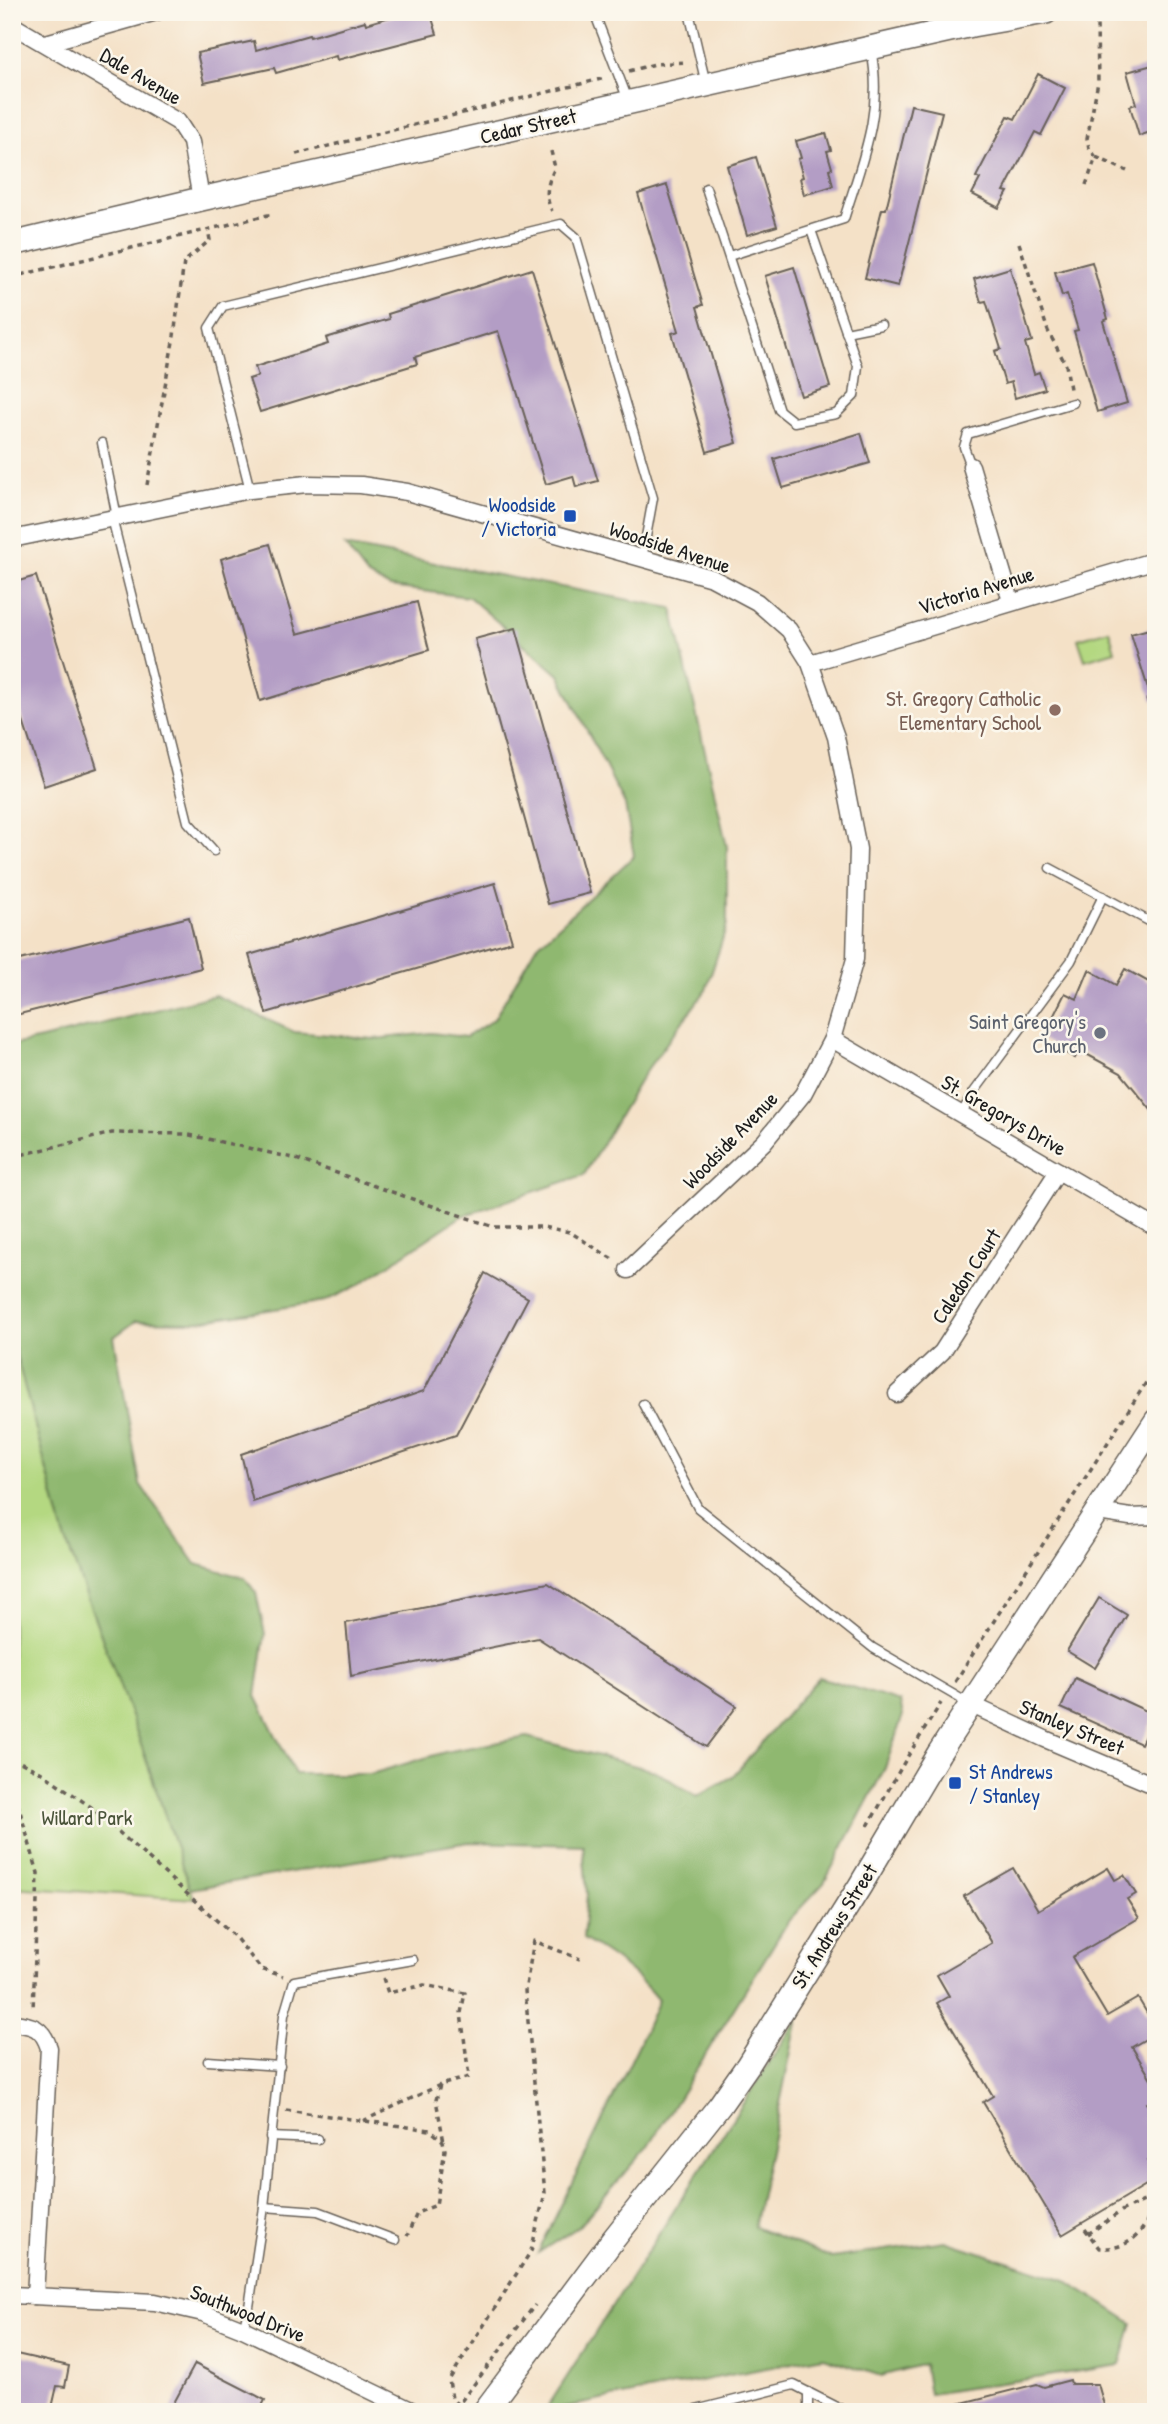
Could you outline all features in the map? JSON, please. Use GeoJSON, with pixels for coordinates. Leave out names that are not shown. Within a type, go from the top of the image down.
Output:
{"type":"FeatureCollection","features":[{"type":"Feature","properties":{"kind":"main road","name":"Cedar Street"},"geometry":{"type":"LineString","coordinates":[[12,244],[871,48],[970,18],[1046,12]]}},
{"type":"Feature","properties":{"kind":"main road","name":"St. Andrews Street"},"geometry":{"type":"LineString","coordinates":[[484,2412],[748,2065],[939,1753],[1156,1421]]}},
{"type":"Feature","properties":{"kind":"street"},"geometry":{"type":"LineString","coordinates":[[46,43],[156,12]]}},
{"type":"Feature","properties":{"kind":"street","name":"Dale Avenue"},"geometry":{"type":"LineString","coordinates":[[12,25],[178,122],[191,142],[201,199]]}},
{"type":"Feature","properties":{"kind":"street"},"geometry":{"type":"LineString","coordinates":[[971,466],[1011,601]]}},
{"type":"Feature","properties":{"kind":"street","name":"Woodside Avenue"},"geometry":{"type":"LineString","coordinates":[[12,540],[250,490],[320,484],[361,485],[407,492],[712,578],[757,602],[789,630],[810,663],[836,737],[858,849],[855,959],[832,1039],[803,1094],[764,1142],[628,1270]]}},
{"type":"Feature","properties":{"kind":"street","name":"Victoria Avenue"},"geometry":{"type":"LineString","coordinates":[[810,663],[1156,559]]}},
{"type":"Feature","properties":{"kind":"street","name":"St. Gregorys Drive"},"geometry":{"type":"LineString","coordinates":[[832,1039],[1156,1228]]}},
{"type":"Feature","properties":{"kind":"street","name":"Caledon Court"},"geometry":{"type":"LineString","coordinates":[[897,1394],[942,1352],[1058,1171]]}},
{"type":"Feature","properties":{"kind":"street"},"geometry":{"type":"LineString","coordinates":[[1098,1513],[1130,1517],[1156,1516]]}},
{"type":"Feature","properties":{"kind":"street","name":"Stanley Street"},"geometry":{"type":"LineString","coordinates":[[972,1705],[1156,1786]]}},
{"type":"Feature","properties":{"kind":"street"},"geometry":{"type":"LineString","coordinates":[[12,2023],[32,2026],[45,2036],[50,2048],[35,2296]]}},
{"type":"Feature","properties":{"kind":"street","name":"Southwood Drive"},"geometry":{"type":"LineString","coordinates":[[12,2295],[155,2302],[203,2313],[243,2329],[415,2412]]}},
{"type":"Feature","properties":{"kind":"lane"},"geometry":{"type":"LineString","coordinates":[[594,12],[629,103]]}},
{"type":"Feature","properties":{"kind":"lane"},"geometry":{"type":"LineString","coordinates":[[689,12],[706,85]]}},
{"type":"Feature","properties":{"kind":"lane"},"geometry":{"type":"LineString","coordinates":[[729,256],[844,219],[872,131],[876,75],[871,48]]}},
{"type":"Feature","properties":{"kind":"lane"},"geometry":{"type":"LineString","coordinates":[[706,188],[779,410],[794,422],[836,414],[854,396],[858,366],[811,230]]}},
{"type":"Feature","properties":{"kind":"lane"},"geometry":{"type":"LineString","coordinates":[[250,490],[209,328],[223,306],[561,224],[576,237],[653,498],[642,559]]}},
{"type":"Feature","properties":{"kind":"lane"},"geometry":{"type":"LineString","coordinates":[[846,332],[881,325]]}},
{"type":"Feature","properties":{"kind":"lane"},"geometry":{"type":"LineString","coordinates":[[971,466],[964,447],[968,434],[1073,403]]}},
{"type":"Feature","properties":{"kind":"lane"},"geometry":{"type":"LineString","coordinates":[[102,443],[114,518],[188,822],[214,851]]}},
{"type":"Feature","properties":{"kind":"lane"},"geometry":{"type":"LineString","coordinates":[[1050,867],[1156,925]]}},
{"type":"Feature","properties":{"kind":"lane"},"geometry":{"type":"LineString","coordinates":[[961,1114],[974,1092],[1071,961],[1103,896]]}},
{"type":"Feature","properties":{"kind":"lane"},"geometry":{"type":"LineString","coordinates":[[643,1404],[698,1508],[873,1648],[972,1705]]}},
{"type":"Feature","properties":{"kind":"lane"},"geometry":{"type":"LineString","coordinates":[[243,2329],[249,2307],[264,2207],[284,2015],[294,1981],[413,1960]]}},
{"type":"Feature","properties":{"kind":"lane"},"geometry":{"type":"LineString","coordinates":[[208,2061],[280,2066]]}},
{"type":"Feature","properties":{"kind":"lane"},"geometry":{"type":"LineString","coordinates":[[270,2137],[318,2139]]}},
{"type":"Feature","properties":{"kind":"lane"},"geometry":{"type":"LineString","coordinates":[[264,2207],[318,2211],[395,2240]]}},
{"type":"Feature","properties":{"kind":"lane"},"geometry":{"type":"LineString","coordinates":[[688,2412],[794,2385],[847,2412]]}},
{"type":"Feature","properties":{"kind":"lane"},"geometry":{"type":"LineString","coordinates":[[808,2392],[808,2412]]}},
{"type":"Feature","properties":{"kind":"path"},"geometry":{"type":"LineString","coordinates":[[1097,23],[1098,82],[1087,139],[1089,148],[1096,157],[1127,171]]}},
{"type":"Feature","properties":{"kind":"path"},"geometry":{"type":"LineString","coordinates":[[293,154],[655,64],[701,61]]}},
{"type":"Feature","properties":{"kind":"path"},"geometry":{"type":"LineString","coordinates":[[551,151],[555,168],[550,177],[546,200],[561,224]]}},
{"type":"Feature","properties":{"kind":"path"},"geometry":{"type":"LineString","coordinates":[[1086,185],[1096,157]]}},
{"type":"Feature","properties":{"kind":"path"},"geometry":{"type":"LineString","coordinates":[[12,276],[272,214]]}},
{"type":"Feature","properties":{"kind":"path"},"geometry":{"type":"LineString","coordinates":[[147,485],[174,336],[184,262],[210,240],[208,229]]}},
{"type":"Feature","properties":{"kind":"path"},"geometry":{"type":"LineString","coordinates":[[1019,243],[1048,331],[1066,365],[1073,403]]}},
{"type":"Feature","properties":{"kind":"path"},"geometry":{"type":"LineString","coordinates":[[1147,698],[1156,727]]}},
{"type":"Feature","properties":{"kind":"path"},"geometry":{"type":"LineString","coordinates":[[12,1157],[111,1133],[185,1134],[293,1158],[495,1227],[544,1227],[570,1232],[628,1270]]}},
{"type":"Feature","properties":{"kind":"path"},"geometry":{"type":"LineString","coordinates":[[867,1828],[948,1692],[1156,1367]]}},
{"type":"Feature","properties":{"kind":"path"},"geometry":{"type":"LineString","coordinates":[[12,1758],[42,1773],[91,1807],[235,1937],[261,1969],[294,1981]]}},
{"type":"Feature","properties":{"kind":"path"},"geometry":{"type":"LineString","coordinates":[[12,1784],[38,1873],[32,2026]]}},
{"type":"Feature","properties":{"kind":"path"},"geometry":{"type":"LineString","coordinates":[[543,2295],[457,2407],[449,2380],[531,2251],[545,2193],[524,1991],[534,1941],[580,1959]]}},
{"type":"Feature","properties":{"kind":"path"},"geometry":{"type":"LineString","coordinates":[[362,2121],[440,2085],[469,2077],[461,2014],[465,1993],[424,1985],[388,1993],[380,1966]]}},
{"type":"Feature","properties":{"kind":"path"},"geometry":{"type":"LineString","coordinates":[[395,2240],[404,2243],[417,2213],[436,2205],[445,2150],[436,2100],[440,2085]]}},
{"type":"Feature","properties":{"kind":"path"},"geometry":{"type":"LineString","coordinates":[[274,2109],[430,2130],[443,2141],[445,2150]]}},
{"type":"Feature","properties":{"kind":"path"},"geometry":{"type":"LineString","coordinates":[[1156,2196],[1123,2210],[1086,2232],[1099,2248],[1113,2249],[1124,2245],[1145,2227],[1156,2203]]}},
{"type":"Feature","properties":{"kind":"green space"},"geometry":{"type":"Polygon","coordinates":[[[345,546],[672,608],[727,847],[727,925],[706,990],[643,1075],[584,1175],[462,1216],[359,1285],[325,1301],[193,1322],[136,1321],[114,1337],[140,1484],[196,1564],[245,1578],[256,1593],[265,1634],[256,1696],[295,1774],[371,1774],[445,1752],[527,1737],[655,1771],[697,1796],[732,1777],[819,1677],[900,1702],[903,1715],[885,1768],[824,1883],[789,1920],[648,2147],[578,2227],[538,2253],[658,2000],[624,1966],[583,1939],[587,1894],[583,1845],[469,1842],[190,1889],[135,1727],[64,1535],[12,1339],[12,1045],[215,995],[294,1032],[374,1039],[431,1033],[466,1037],[494,1019],[535,948],[634,856],[625,805],[559,675],[469,597],[390,587],[368,576],[345,546]]]}},
{"type":"Feature","properties":{"kind":"green space"},"geometry":{"type":"Polygon","coordinates":[[[1109,630],[1115,651],[1085,660],[1078,639],[1109,630]]]}},
{"type":"Feature","properties":{"kind":"green space","name":"Willard Park"},"geometry":{"type":"Polygon","coordinates":[[[12,1339],[64,1535],[135,1727],[194,1899],[12,1887],[12,1339]]]}},
{"type":"Feature","properties":{"kind":"green space"},"geometry":{"type":"Polygon","coordinates":[[[798,2018],[754,2227],[832,2258],[945,2241],[1066,2280],[1132,2323],[1120,2365],[929,2394],[924,2364],[881,2376],[823,2357],[545,2411],[798,2018]]]}},
{"type":"Feature","properties":{"kind":"building"},"geometry":{"type":"Polygon","coordinates":[[[407,12],[430,12],[437,34],[337,60],[336,56],[276,73],[274,68],[204,83],[197,53],[254,41],[256,50],[407,12]]]}},
{"type":"Feature","properties":{"kind":"building"},"geometry":{"type":"Polygon","coordinates":[[[1156,64],[1156,130],[1139,136],[1130,106],[1136,104],[1127,72],[1156,64]]]}},
{"type":"Feature","properties":{"kind":"building"},"geometry":{"type":"Polygon","coordinates":[[[1038,74],[1065,88],[1041,135],[1035,132],[1004,191],[1008,192],[999,208],[972,194],[980,179],[976,177],[1008,116],[1015,119],[1038,74]]]}},
{"type":"Feature","properties":{"kind":"building"},"geometry":{"type":"Polygon","coordinates":[[[911,105],[942,112],[898,286],[865,278],[882,209],[886,209],[911,105]]]}},
{"type":"Feature","properties":{"kind":"building"},"geometry":{"type":"Polygon","coordinates":[[[826,133],[831,150],[827,151],[833,186],[804,195],[798,159],[801,158],[796,141],[826,133]]]}},
{"type":"Feature","properties":{"kind":"building"},"geometry":{"type":"Polygon","coordinates":[[[756,157],[777,226],[747,235],[727,166],[756,157]]]}},
{"type":"Feature","properties":{"kind":"building"},"geometry":{"type":"Polygon","coordinates":[[[667,185],[703,305],[697,307],[737,443],[707,452],[672,333],[679,331],[638,194],[667,185]]]}},
{"type":"Feature","properties":{"kind":"building"},"geometry":{"type":"Polygon","coordinates":[[[1092,262],[1108,319],[1103,321],[1127,403],[1097,412],[1074,331],[1078,330],[1067,294],[1062,296],[1055,272],[1092,262]]]}},
{"type":"Feature","properties":{"kind":"building"},"geometry":{"type":"Polygon","coordinates":[[[794,267],[830,387],[801,396],[765,276],[794,267]]]}},
{"type":"Feature","properties":{"kind":"building"},"geometry":{"type":"Polygon","coordinates":[[[1010,268],[1032,341],[1025,343],[1034,374],[1039,372],[1045,389],[1015,398],[1011,382],[1005,384],[995,351],[1001,349],[986,301],[981,302],[974,279],[1010,268]]]}},
{"type":"Feature","properties":{"kind":"building"},"geometry":{"type":"Polygon","coordinates":[[[532,269],[598,481],[576,487],[573,476],[546,484],[498,331],[415,357],[417,364],[260,412],[249,379],[258,376],[255,367],[328,344],[326,338],[389,319],[388,314],[532,269]]]}},
{"type":"Feature","properties":{"kind":"building"},"geometry":{"type":"Polygon","coordinates":[[[861,433],[870,463],[783,488],[774,459],[861,433]]]}},
{"type":"Feature","properties":{"kind":"building"},"geometry":{"type":"Polygon","coordinates":[[[270,544],[297,634],[417,602],[429,650],[260,701],[221,559],[270,544]]]}},
{"type":"Feature","properties":{"kind":"building"},"geometry":{"type":"Polygon","coordinates":[[[36,576],[97,768],[44,786],[12,687],[12,583],[36,576]]]}},
{"type":"Feature","properties":{"kind":"building"},"geometry":{"type":"Polygon","coordinates":[[[1156,627],[1156,700],[1152,701],[1131,634],[1156,627]]]}},
{"type":"Feature","properties":{"kind":"building"},"geometry":{"type":"Polygon","coordinates":[[[516,628],[590,893],[548,904],[475,639],[516,628]]]}},
{"type":"Feature","properties":{"kind":"building"},"geometry":{"type":"Polygon","coordinates":[[[495,883],[512,941],[266,1013],[249,955],[495,883]]]}},
{"type":"Feature","properties":{"kind":"building"},"geometry":{"type":"Polygon","coordinates":[[[189,917],[201,968],[12,1016],[12,962],[189,917]]]}},
{"type":"Feature","properties":{"kind":"building","name":"Saint Gregory's Church"},"geometry":{"type":"Polygon","coordinates":[[[1125,969],[1156,986],[1156,1008],[1148,1022],[1156,1026],[1156,1116],[1121,1073],[1079,1050],[1075,1058],[1042,1039],[1065,993],[1077,999],[1089,970],[1116,985],[1125,969]]]}},
{"type":"Feature","properties":{"kind":"building"},"geometry":{"type":"Polygon","coordinates":[[[485,1273],[528,1298],[456,1435],[253,1502],[241,1454],[424,1391],[485,1273]]]}},
{"type":"Feature","properties":{"kind":"building"},"geometry":{"type":"Polygon","coordinates":[[[548,1583],[737,1706],[706,1747],[538,1638],[351,1676],[346,1623],[548,1583]]]}},
{"type":"Feature","properties":{"kind":"building"},"geometry":{"type":"Polygon","coordinates":[[[1099,1598],[1127,1615],[1095,1668],[1067,1651],[1099,1598]]]}},
{"type":"Feature","properties":{"kind":"building"},"geometry":{"type":"Polygon","coordinates":[[[1075,1678],[1155,1715],[1141,1744],[1061,1708],[1075,1678]]]}},
{"type":"Feature","properties":{"kind":"building"},"geometry":{"type":"Polygon","coordinates":[[[1013,1868],[1038,1910],[1108,1868],[1115,1880],[1124,1875],[1136,1894],[1127,1899],[1139,1918],[1072,1957],[1107,2016],[1138,1998],[1156,2028],[1156,2033],[1132,2047],[1156,2087],[1156,2098],[1147,2103],[1156,2117],[1156,2156],[1148,2161],[1156,2179],[1062,2235],[983,2102],[993,2096],[937,2003],[949,1996],[937,1975],[992,1943],[964,1896],[1013,1868]]]}},
{"type":"Feature","properties":{"kind":"building"},"geometry":{"type":"Polygon","coordinates":[[[12,2353],[69,2366],[65,2387],[57,2386],[51,2412],[12,2412],[12,2353]]]}},
{"type":"Feature","properties":{"kind":"building"},"geometry":{"type":"Polygon","coordinates":[[[195,2364],[265,2400],[259,2412],[169,2412],[195,2364]]]}},
{"type":"Feature","properties":{"kind":"building"},"geometry":{"type":"Polygon","coordinates":[[[1070,2380],[1071,2384],[1098,2384],[1106,2412],[951,2412],[950,2406],[1037,2384],[1044,2387],[1070,2380]]]}},
{"type":"Feature","properties":{"kind":"place","name":"Woodside / Victoria"},"geometry":{"type":"Point","coordinates":[570,516]}},
{"type":"Feature","properties":{"kind":"place","name":"St. Gregory Catholic Elementary School"},"geometry":{"type":"Point","coordinates":[1055,710]}},
{"type":"Feature","properties":{"kind":"place","name":"Saint Gregory's Church"},"geometry":{"type":"Point","coordinates":[1100,1033]}},
{"type":"Feature","properties":{"kind":"place","name":"St Andrews / Stanley"},"geometry":{"type":"Point","coordinates":[955,1783]}}]}
